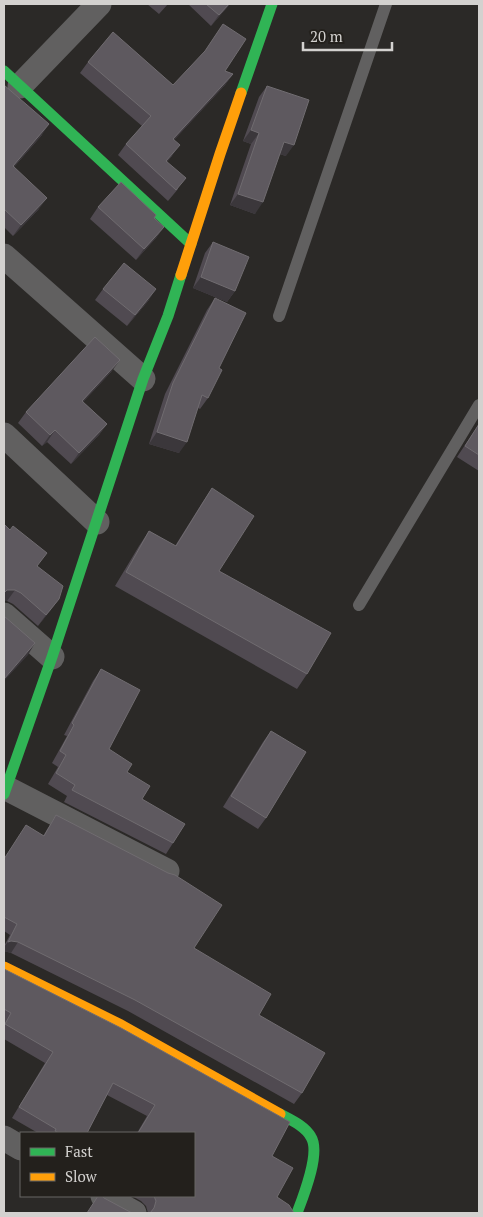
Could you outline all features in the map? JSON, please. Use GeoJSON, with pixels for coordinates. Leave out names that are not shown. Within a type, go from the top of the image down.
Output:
{"type":"FeatureCollection","features":[{"type":"Feature","properties":{"kind":"street"},"geometry":{"type":"LineString","coordinates":[[99,4],[12,78],[191,244]]}},
{"type":"Feature","properties":{"kind":"street"},"geometry":{"type":"LineString","coordinates":[[167,871],[4,790],[52,657],[143,379],[168,316],[272,4]]}},
{"type":"Feature","properties":{"kind":"street"},"geometry":{"type":"LineString","coordinates":[[4,256],[143,379]]}},
{"type":"Feature","properties":{"kind":"street"},"geometry":{"type":"LineString","coordinates":[[4,435],[97,522]]}},
{"type":"Feature","properties":{"kind":"street"},"geometry":{"type":"LineString","coordinates":[[4,615],[52,657]]}},
{"type":"Feature","properties":{"kind":"street"},"geometry":{"type":"LineString","coordinates":[[4,966],[121,1025],[282,1115],[307,1132],[313,1140],[314,1150],[310,1174],[297,1213]]}},
{"type":"Feature","properties":{"kind":"street"},"geometry":{"type":"LineString","coordinates":[[4,1138],[20,1147]]}},
{"type":"Feature","properties":{"kind":"street"},"geometry":{"type":"LineString","coordinates":[[105,1197],[134,1213]]}},
{"type":"Feature","properties":{"kind":"lane"},"geometry":{"type":"LineString","coordinates":[[279,316],[386,4]]}},
{"type":"Feature","properties":{"kind":"lane"},"geometry":{"type":"LineString","coordinates":[[359,605],[479,405]]}},
{"type":"Feature","properties":{"kind":"building"},"geometry":{"type":"Polygon","coordinates":[[[206,4],[229,4],[219,15],[206,4]]]}},
{"type":"Feature","properties":{"kind":"building"},"geometry":{"type":"Polygon","coordinates":[[[223,24],[246,39],[225,71],[233,74],[173,139],[180,145],[166,161],[186,178],[176,190],[126,144],[151,116],[88,62],[113,32],[173,85],[205,51],[223,24]]]}},
{"type":"Feature","properties":{"kind":"building"},"geometry":{"type":"Polygon","coordinates":[[[4,85],[49,124],[13,166],[47,198],[21,225],[4,209],[4,85]]]}},
{"type":"Feature","properties":{"kind":"building"},"geometry":{"type":"Polygon","coordinates":[[[267,86],[309,100],[294,145],[284,142],[263,202],[238,194],[259,133],[251,130],[267,86]]]}},
{"type":"Feature","properties":{"kind":"building"},"geometry":{"type":"Polygon","coordinates":[[[121,182],[156,215],[154,218],[164,227],[144,249],[98,207],[121,182]]]}},
{"type":"Feature","properties":{"kind":"building"},"geometry":{"type":"Polygon","coordinates":[[[213,242],[249,257],[235,291],[201,277],[213,242]]]}},
{"type":"Feature","properties":{"kind":"building"},"geometry":{"type":"Polygon","coordinates":[[[124,263],[156,289],[135,315],[103,289],[124,263]]]}},
{"type":"Feature","properties":{"kind":"building"},"geometry":{"type":"Polygon","coordinates":[[[215,298],[246,313],[219,368],[222,370],[208,398],[202,395],[187,442],[157,432],[173,383],[215,298]]]}},
{"type":"Feature","properties":{"kind":"building"},"geometry":{"type":"Polygon","coordinates":[[[95,337],[120,360],[82,401],[107,424],[79,453],[55,430],[50,435],[26,412],[95,337]]]}},
{"type":"Feature","properties":{"kind":"building"},"geometry":{"type":"Polygon","coordinates":[[[479,424],[479,455],[465,446],[479,424]]]}},
{"type":"Feature","properties":{"kind":"building"},"geometry":{"type":"Polygon","coordinates":[[[212,488],[254,516],[219,571],[331,633],[307,674],[126,572],[149,531],[176,546],[212,488]]]}},
{"type":"Feature","properties":{"kind":"building"},"geometry":{"type":"Polygon","coordinates":[[[4,524],[10,530],[13,526],[47,553],[37,566],[63,586],[59,599],[46,615],[21,593],[15,590],[7,590],[4,593],[4,524]]]}},
{"type":"Feature","properties":{"kind":"building"},"geometry":{"type":"Polygon","coordinates":[[[4,616],[35,643],[4,679],[4,616]]]}},
{"type":"Feature","properties":{"kind":"building"},"geometry":{"type":"Polygon","coordinates":[[[101,669],[140,690],[109,749],[132,764],[127,772],[150,786],[142,799],[185,824],[173,843],[72,790],[75,785],[56,773],[66,755],[60,751],[74,725],[72,723],[101,669]]]}},
{"type":"Feature","properties":{"kind":"building"},"geometry":{"type":"Polygon","coordinates":[[[271,731],[306,752],[266,818],[231,796],[271,731]]]}},
{"type":"Feature","properties":{"kind":"building"},"geometry":{"type":"Polygon","coordinates":[[[56,815],[175,875],[222,905],[194,948],[271,994],[259,1015],[325,1053],[302,1093],[135,1000],[18,942],[8,942],[17,924],[4,917],[4,859],[26,825],[44,836],[56,815]]]}},
{"type":"Feature","properties":{"kind":"building"},"geometry":{"type":"Polygon","coordinates":[[[4,969],[121,1028],[290,1122],[272,1156],[293,1168],[277,1197],[289,1205],[294,1213],[150,1213],[156,1201],[154,1197],[195,1197],[195,1132],[139,1132],[155,1105],[113,1083],[88,1132],[55,1131],[56,1129],[19,1107],[53,1052],[5,1024],[11,1013],[4,1009],[4,969]]]}},
{"type":"Feature","properties":{"kind":"building"},"geometry":{"type":"Polygon","coordinates":[[[97,1197],[103,1197],[132,1213],[87,1213],[97,1197]]]}},
{"type":"Feature","properties":{"kind":"traffic: fast"},"geometry":{"type":"LineString","coordinates":[[241,93],[272,4]]}},
{"type":"Feature","properties":{"kind":"traffic: fast"},"geometry":{"type":"LineString","coordinates":[[4,71],[191,244]]}},
{"type":"Feature","properties":{"kind":"traffic: fast"},"geometry":{"type":"LineString","coordinates":[[4,794],[52,657],[143,379],[168,316],[181,275]]}},
{"type":"Feature","properties":{"kind":"traffic: fast"},"geometry":{"type":"LineString","coordinates":[[280,1114],[305,1130],[314,1144],[313,1164],[297,1213]]}},
{"type":"Feature","properties":{"kind":"traffic: slow"},"geometry":{"type":"LineString","coordinates":[[181,275],[241,93]]}},
{"type":"Feature","properties":{"kind":"traffic: slow"},"geometry":{"type":"LineString","coordinates":[[4,967],[121,1025],[280,1114]]}}]}
